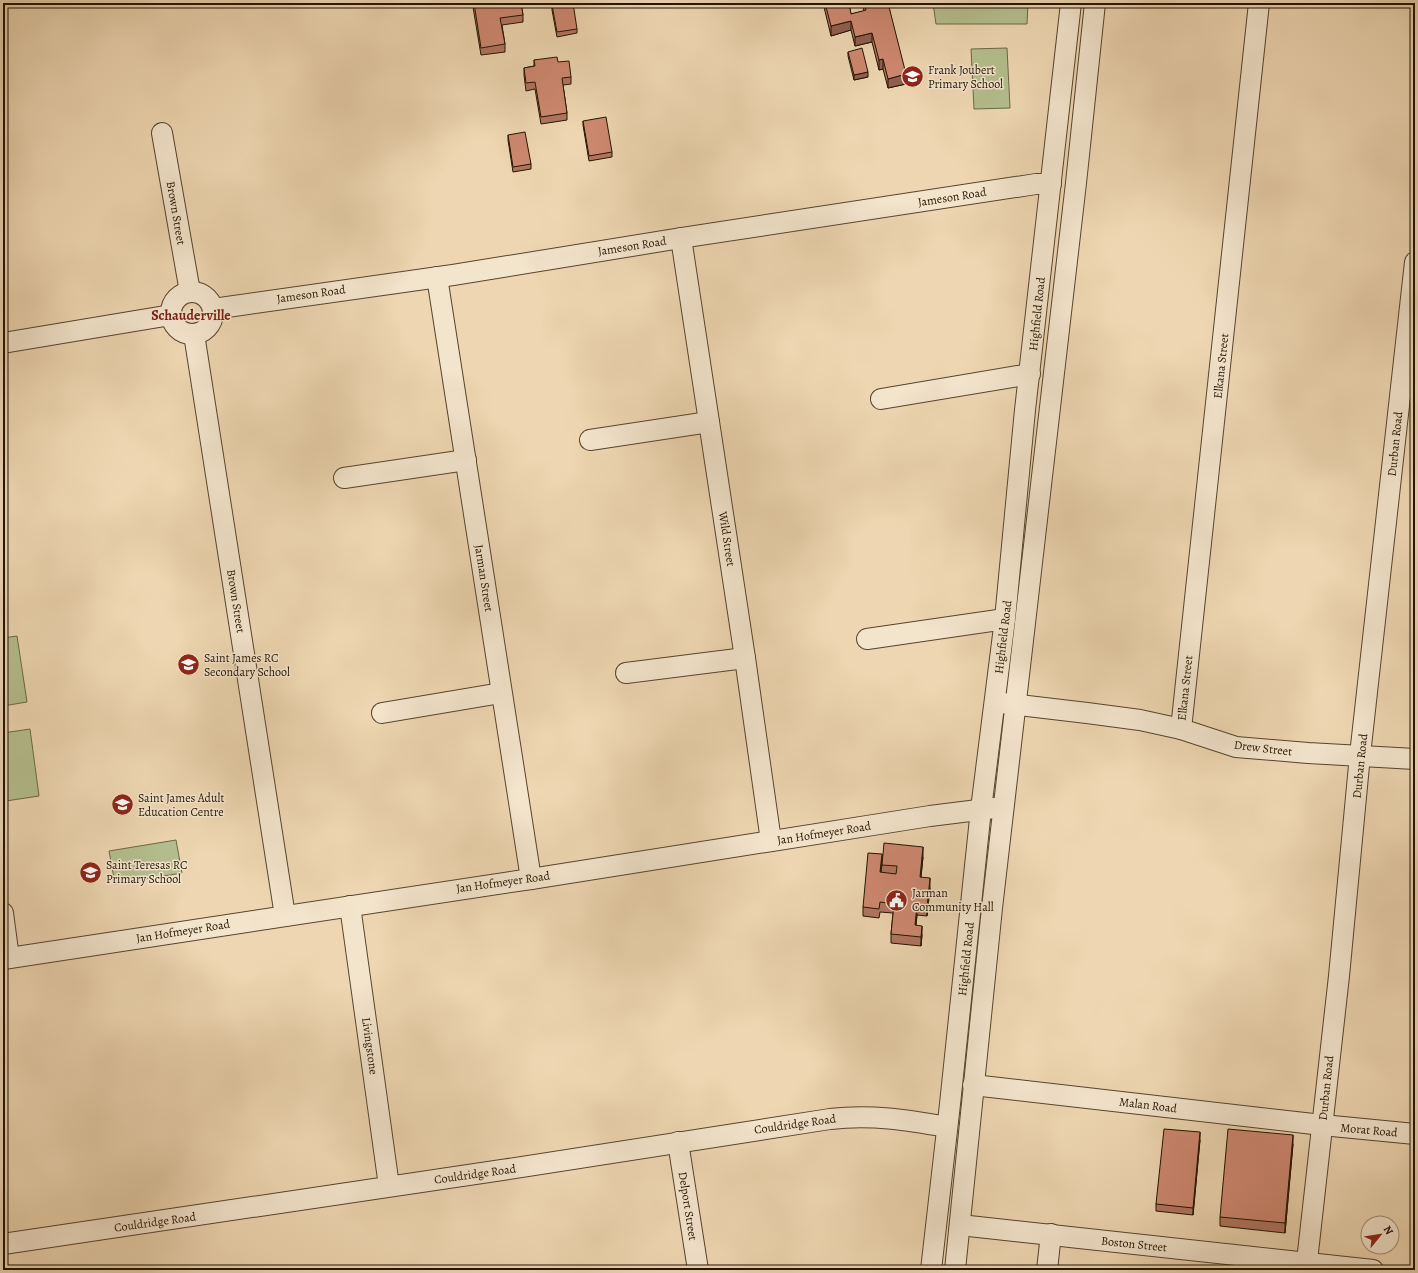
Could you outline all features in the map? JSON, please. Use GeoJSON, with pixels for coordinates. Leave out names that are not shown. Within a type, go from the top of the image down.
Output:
{"type":"FeatureCollection","features":[{"type":"Feature","properties":{"kind":"street","name":"Highfield Road"},"geometry":{"type":"LineString","coordinates":[[931,1270],[981,809],[1005,620],[1025,410],[1071,3]]}},
{"type":"Feature","properties":{"kind":"street","name":"Highfield Road"},"geometry":{"type":"LineString","coordinates":[[955,1270],[973,1085],[1015,704],[1077,175],[1095,3]]}},
{"type":"Feature","properties":{"kind":"street","name":"Elkana Street"},"geometry":{"type":"LineString","coordinates":[[1181,729],[1260,3]]}},
{"type":"Feature","properties":{"kind":"street","name":"Brown Street"},"geometry":{"type":"LineString","coordinates":[[162,133],[190,292]]}},
{"type":"Feature","properties":{"kind":"street","name":"Jameson Road"},"geometry":{"type":"LineString","coordinates":[[213,309],[437,277],[1036,184],[1050,184]]}},
{"type":"Feature","properties":{"kind":"street","name":"Wild Street"},"geometry":{"type":"LineString","coordinates":[[681,238],[745,658],[771,841]]}},
{"type":"Feature","properties":{"kind":"street","name":"Durban Road"},"geometry":{"type":"LineString","coordinates":[[1307,1267],[1360,755],[1415,262]]}},
{"type":"Feature","properties":{"kind":"street","name":"Jarman Street"},"geometry":{"type":"LineString","coordinates":[[437,277],[531,879]]}},
{"type":"Feature","properties":{"kind":"street"},"geometry":{"type":"LineString","coordinates":[[190,292],[197,292],[207,298],[213,309],[211,323],[207,329],[194,334],[187,334],[176,327],[171,315],[171,308],[178,297],[184,293],[190,292]]}},
{"type":"Feature","properties":{"kind":"street"},"geometry":{"type":"LineString","coordinates":[[3,343],[171,315]]}},
{"type":"Feature","properties":{"kind":"street","name":"Brown Street"},"geometry":{"type":"LineString","coordinates":[[194,334],[285,916]]}},
{"type":"Feature","properties":{"kind":"street"},"geometry":{"type":"LineString","coordinates":[[881,399],[1030,374]]}},
{"type":"Feature","properties":{"kind":"street"},"geometry":{"type":"LineString","coordinates":[[590,440],[709,422]]}},
{"type":"Feature","properties":{"kind":"street"},"geometry":{"type":"LineString","coordinates":[[344,478],[466,460]]}},
{"type":"Feature","properties":{"kind":"street"},"geometry":{"type":"LineString","coordinates":[[867,639],[1005,620]]}},
{"type":"Feature","properties":{"kind":"street"},"geometry":{"type":"LineString","coordinates":[[626,673],[745,658]]}},
{"type":"Feature","properties":{"kind":"street"},"geometry":{"type":"LineString","coordinates":[[382,713],[501,693]]}},
{"type":"Feature","properties":{"kind":"street","name":"Drew Street"},"geometry":{"type":"LineString","coordinates":[[994,702],[1140,720],[1181,729],[1236,747],[1415,759]]}},
{"type":"Feature","properties":{"kind":"street","name":"Jan Hofmeyer Road"},"geometry":{"type":"LineString","coordinates":[[6,958],[531,879],[930,816],[1004,807]]}},
{"type":"Feature","properties":{"kind":"street","name":"Livingstone"},"geometry":{"type":"LineString","coordinates":[[350,906],[389,1186]]}},
{"type":"Feature","properties":{"kind":"street"},"geometry":{"type":"LineString","coordinates":[[3,913],[6,958]]}},
{"type":"Feature","properties":{"kind":"street","name":"Malan Road"},"geometry":{"type":"LineString","coordinates":[[973,1085],[1322,1125]]}},
{"type":"Feature","properties":{"kind":"street","name":"Couldridge Road"},"geometry":{"type":"LineString","coordinates":[[3,1244],[846,1117],[870,1116],[947,1127]]}},
{"type":"Feature","properties":{"kind":"street","name":"Morat Road"},"geometry":{"type":"LineString","coordinates":[[1322,1125],[1415,1134]]}},
{"type":"Feature","properties":{"kind":"street","name":"Delport Street"},"geometry":{"type":"LineString","coordinates":[[678,1142],[698,1270]]}},
{"type":"Feature","properties":{"kind":"street","name":"Boston Street"},"geometry":{"type":"LineString","coordinates":[[960,1225],[1051,1234],[1307,1267],[1373,1270]]}},
{"type":"Feature","properties":{"kind":"street"},"geometry":{"type":"LineString","coordinates":[[1047,1270],[1051,1234]]}},
{"type":"Feature","properties":{"kind":"green space"},"geometry":{"type":"Polygon","coordinates":[[[933,3],[1028,3],[1027,24],[936,24],[933,3]]]}},
{"type":"Feature","properties":{"kind":"green space"},"geometry":{"type":"Polygon","coordinates":[[[1007,48],[1010,108],[974,109],[971,49],[1007,48]]]}},
{"type":"Feature","properties":{"kind":"green space"},"geometry":{"type":"Polygon","coordinates":[[[17,636],[27,702],[3,706],[3,638],[17,636]]]}},
{"type":"Feature","properties":{"kind":"green space"},"geometry":{"type":"Polygon","coordinates":[[[30,729],[39,796],[6,801],[3,779],[3,733],[30,729]]]}},
{"type":"Feature","properties":{"kind":"green space"},"geometry":{"type":"Polygon","coordinates":[[[176,840],[182,873],[115,884],[109,851],[176,840]]]}},
{"type":"Feature","properties":{"kind":"building"},"geometry":{"type":"Polygon","coordinates":[[[474,3],[521,3],[523,15],[500,18],[505,44],[481,48],[474,3]]]}},
{"type":"Feature","properties":{"kind":"building"},"geometry":{"type":"Polygon","coordinates":[[[573,3],[577,29],[557,32],[552,5],[573,3]]]}},
{"type":"Feature","properties":{"kind":"building"},"geometry":{"type":"Polygon","coordinates":[[[825,3],[849,3],[851,14],[866,10],[864,3],[888,3],[906,74],[888,79],[883,59],[879,60],[872,33],[855,37],[851,21],[831,26],[825,3]]]}},
{"type":"Feature","properties":{"kind":"building"},"geometry":{"type":"Polygon","coordinates":[[[862,48],[868,72],[854,75],[848,52],[862,48]]]}},
{"type":"Feature","properties":{"kind":"building"},"geometry":{"type":"Polygon","coordinates":[[[557,57],[558,62],[569,61],[571,77],[562,78],[567,113],[541,117],[535,82],[526,83],[524,68],[535,66],[534,60],[557,57]]]}},
{"type":"Feature","properties":{"kind":"building"},"geometry":{"type":"Polygon","coordinates":[[[606,117],[612,152],[589,156],[583,121],[606,117]]]}},
{"type":"Feature","properties":{"kind":"building"},"geometry":{"type":"Polygon","coordinates":[[[525,132],[531,164],[513,167],[508,135],[525,132]]]}},
{"type":"Feature","properties":{"kind":"building","name":"Jarman Community Hall"},"geometry":{"type":"Polygon","coordinates":[[[884,843],[923,847],[920,877],[930,878],[927,907],[917,905],[915,925],[922,926],[921,937],[891,934],[894,904],[880,902],[879,909],[863,907],[868,853],[882,854],[880,872],[896,874],[897,866],[882,865],[884,843]]]}},
{"type":"Feature","properties":{"kind":"building"},"geometry":{"type":"Polygon","coordinates":[[[1164,1129],[1200,1132],[1193,1208],[1156,1204],[1164,1129]]]}},
{"type":"Feature","properties":{"kind":"building"},"geometry":{"type":"Polygon","coordinates":[[[1228,1129],[1293,1135],[1285,1223],[1220,1217],[1228,1129]]]}},
{"type":"Feature","properties":{"kind":"place","name":"Frank Joubert Primary School"},"geometry":{"type":"Point","coordinates":[912,77]}},
{"type":"Feature","properties":{"kind":"place","name":"Saint James RC Secondary School"},"geometry":{"type":"Point","coordinates":[188,665]}},
{"type":"Feature","properties":{"kind":"place","name":"Saint James Adult Education Centre"},"geometry":{"type":"Point","coordinates":[123,805]}},
{"type":"Feature","properties":{"kind":"place","name":"Saint Teresas RC Primary School"},"geometry":{"type":"Point","coordinates":[90,872]}},
{"type":"Feature","properties":{"kind":"place","name":"Jarman Community Hall"},"geometry":{"type":"Point","coordinates":[897,900]}},
{"type":"Feature","properties":{"kind":"district","name":"Schauderville"},"geometry":{"type":"Point","coordinates":[191,315]}}]}
